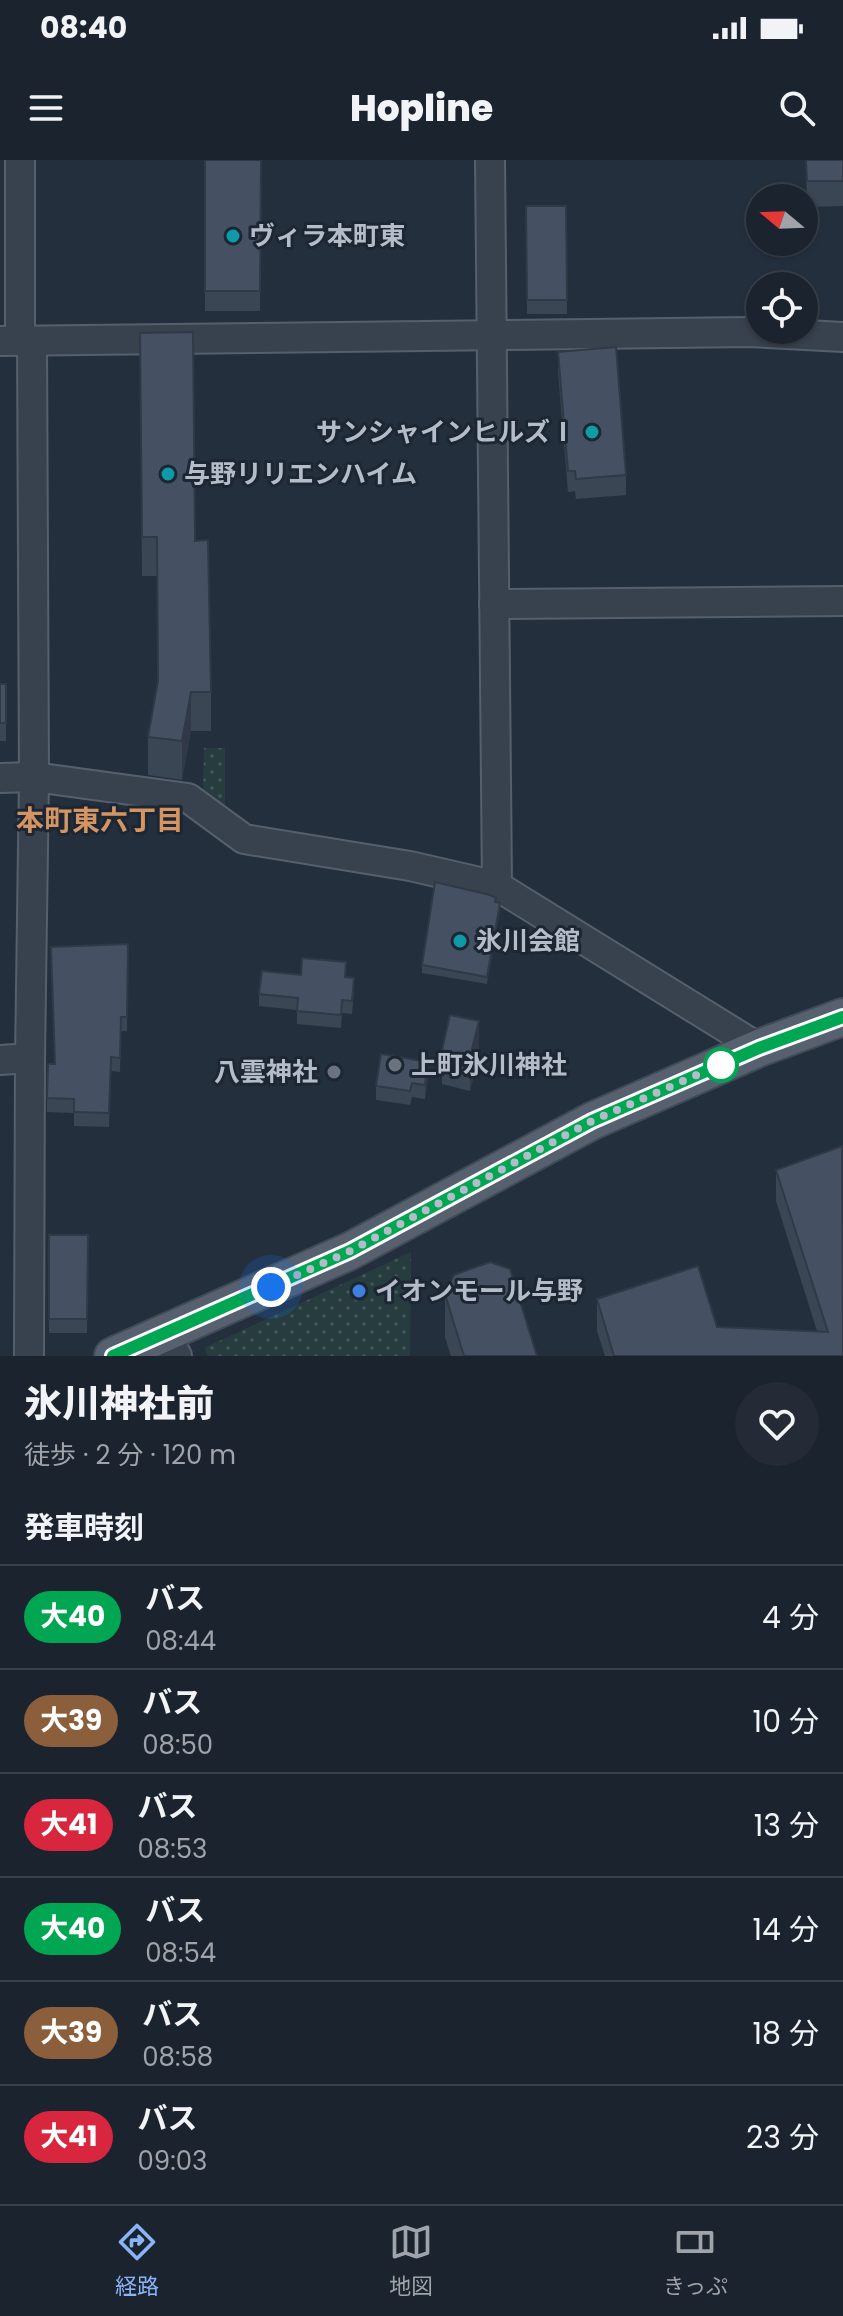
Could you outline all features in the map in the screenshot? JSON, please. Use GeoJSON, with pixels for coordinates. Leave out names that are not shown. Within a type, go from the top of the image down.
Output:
{"type":"FeatureCollection","features":[{"type":"Feature","properties":{"kind":"main road"},"geometry":{"type":"LineString","coordinates":[[113,1356],[171,1345],[592,1121],[759,1048],[843,1017]]}},
{"type":"Feature","properties":{"kind":"street"},"geometry":{"type":"LineString","coordinates":[[20,160],[17,341],[34,777],[29,1356]]}},
{"type":"Feature","properties":{"kind":"street"},"geometry":{"type":"LineString","coordinates":[[490,160],[497,886]]}},
{"type":"Feature","properties":{"kind":"street"},"geometry":{"type":"LineString","coordinates":[[17,341],[750,332],[843,337]]}},
{"type":"Feature","properties":{"kind":"street"},"geometry":{"type":"LineString","coordinates":[[494,604],[843,601]]}},
{"type":"Feature","properties":{"kind":"street"},"geometry":{"type":"LineString","coordinates":[[0,778],[34,777],[188,798],[244,839],[410,866],[497,886],[759,1048]]}},
{"type":"Feature","properties":{"kind":"street"},"geometry":{"type":"LineString","coordinates":[[0,1060],[30,1058]]}},
{"type":"Feature","properties":{"kind":"green space"},"geometry":{"type":"Polygon","coordinates":[[[204,748],[225,748],[225,805],[203,792],[204,748]]]}},
{"type":"Feature","properties":{"kind":"green space","name":"イオンモール与野"},"geometry":{"type":"Polygon","coordinates":[[[411,1252],[410,1356],[208,1356],[204,1348],[411,1252]]]}},
{"type":"Feature","properties":{"kind":"building","name":"ヴィラ本町東"},"geometry":{"type":"Polygon","coordinates":[[[205,160],[261,160],[260,291],[205,291],[205,160]]]}},
{"type":"Feature","properties":{"kind":"building"},"geometry":{"type":"Polygon","coordinates":[[[806,160],[843,160],[843,181],[807,181],[806,160]]]}},
{"type":"Feature","properties":{"kind":"building"},"geometry":{"type":"Polygon","coordinates":[[[526,206],[566,206],[567,300],[527,300],[526,206]]]}},
{"type":"Feature","properties":{"kind":"building","name":"与野リリエンハイム"},"geometry":{"type":"Polygon","coordinates":[[[193,332],[195,541],[208,540],[211,692],[191,692],[182,741],[148,737],[158,681],[157,537],[142,537],[140,333],[193,332]]]}},
{"type":"Feature","properties":{"kind":"building","name":"サンシャインヒルズⅠ"},"geometry":{"type":"Polygon","coordinates":[[[616,347],[626,475],[576,479],[575,471],[568,471],[558,352],[616,347]]]}},
{"type":"Feature","properties":{"kind":"building"},"geometry":{"type":"Polygon","coordinates":[[[0,684],[6,684],[6,723],[0,723],[0,684]]]}},
{"type":"Feature","properties":{"kind":"building","name":"氷川会館"},"geometry":{"type":"Polygon","coordinates":[[[435,882],[490,895],[500,903],[487,977],[422,965],[435,882]]]}},
{"type":"Feature","properties":{"kind":"building"},"geometry":{"type":"Polygon","coordinates":[[[128,944],[127,1017],[121,1017],[120,1058],[111,1057],[109,1113],[74,1112],[74,1099],[47,1098],[48,1064],[55,1064],[51,947],[128,944]]]}},
{"type":"Feature","properties":{"kind":"building"},"geometry":{"type":"Polygon","coordinates":[[[302,958],[346,962],[345,977],[354,978],[352,1001],[342,1000],[341,1015],[297,1011],[298,998],[259,994],[262,971],[301,975],[302,958]]]}},
{"type":"Feature","properties":{"kind":"building"},"geometry":{"type":"Polygon","coordinates":[[[450,1015],[479,1021],[470,1057],[442,1050],[450,1015]]]}},
{"type":"Feature","properties":{"kind":"building"},"geometry":{"type":"Polygon","coordinates":[[[381,1054],[428,1062],[425,1085],[412,1083],[410,1091],[376,1086],[381,1054]]]}},
{"type":"Feature","properties":{"kind":"building"},"geometry":{"type":"Polygon","coordinates":[[[842,1146],[843,1356],[614,1356],[597,1299],[698,1266],[717,1327],[828,1332],[776,1170],[842,1146]]]}},
{"type":"Feature","properties":{"kind":"building"},"geometry":{"type":"Polygon","coordinates":[[[49,1235],[88,1235],[87,1319],[49,1319],[49,1235]]]}},
{"type":"Feature","properties":{"kind":"building"},"geometry":{"type":"Polygon","coordinates":[[[490,1262],[510,1269],[537,1356],[464,1356],[445,1294],[454,1275],[490,1262]]]}},
{"type":"Feature","properties":{"kind":"bus line","name":"大40"},"geometry":{"type":"LineString","coordinates":[[113,1356],[350,1251],[592,1121],[759,1048],[843,1017]]}},
{"type":"Feature","properties":{"kind":"place","name":"ヴィラ本町東"},"geometry":{"type":"Point","coordinates":[233,236]}},
{"type":"Feature","properties":{"kind":"place","name":"サンシャインヒルズⅠ"},"geometry":{"type":"Point","coordinates":[592,432]}},
{"type":"Feature","properties":{"kind":"place","name":"与野リリエンハイム"},"geometry":{"type":"Point","coordinates":[168,474]}},
{"type":"Feature","properties":{"kind":"place","name":"氷川会館"},"geometry":{"type":"Point","coordinates":[460,941]}},
{"type":"Feature","properties":{"kind":"place","name":"上町氷川神社"},"geometry":{"type":"Point","coordinates":[395,1065]}},
{"type":"Feature","properties":{"kind":"place","name":"八雲神社"},"geometry":{"type":"Point","coordinates":[334,1072]}},
{"type":"Feature","properties":{"kind":"place","name":"イオンモール与野"},"geometry":{"type":"Point","coordinates":[359,1291]}},
{"type":"Feature","properties":{"kind":"district","name":"本町東六丁目"},"geometry":{"type":"Point","coordinates":[100,820]}},
{"type":"Feature","properties":{"kind":"route"},"geometry":{"type":"LineString","coordinates":[[271,1287],[350,1251],[592,1121],[731,1060],[721,1065]]}}]}
